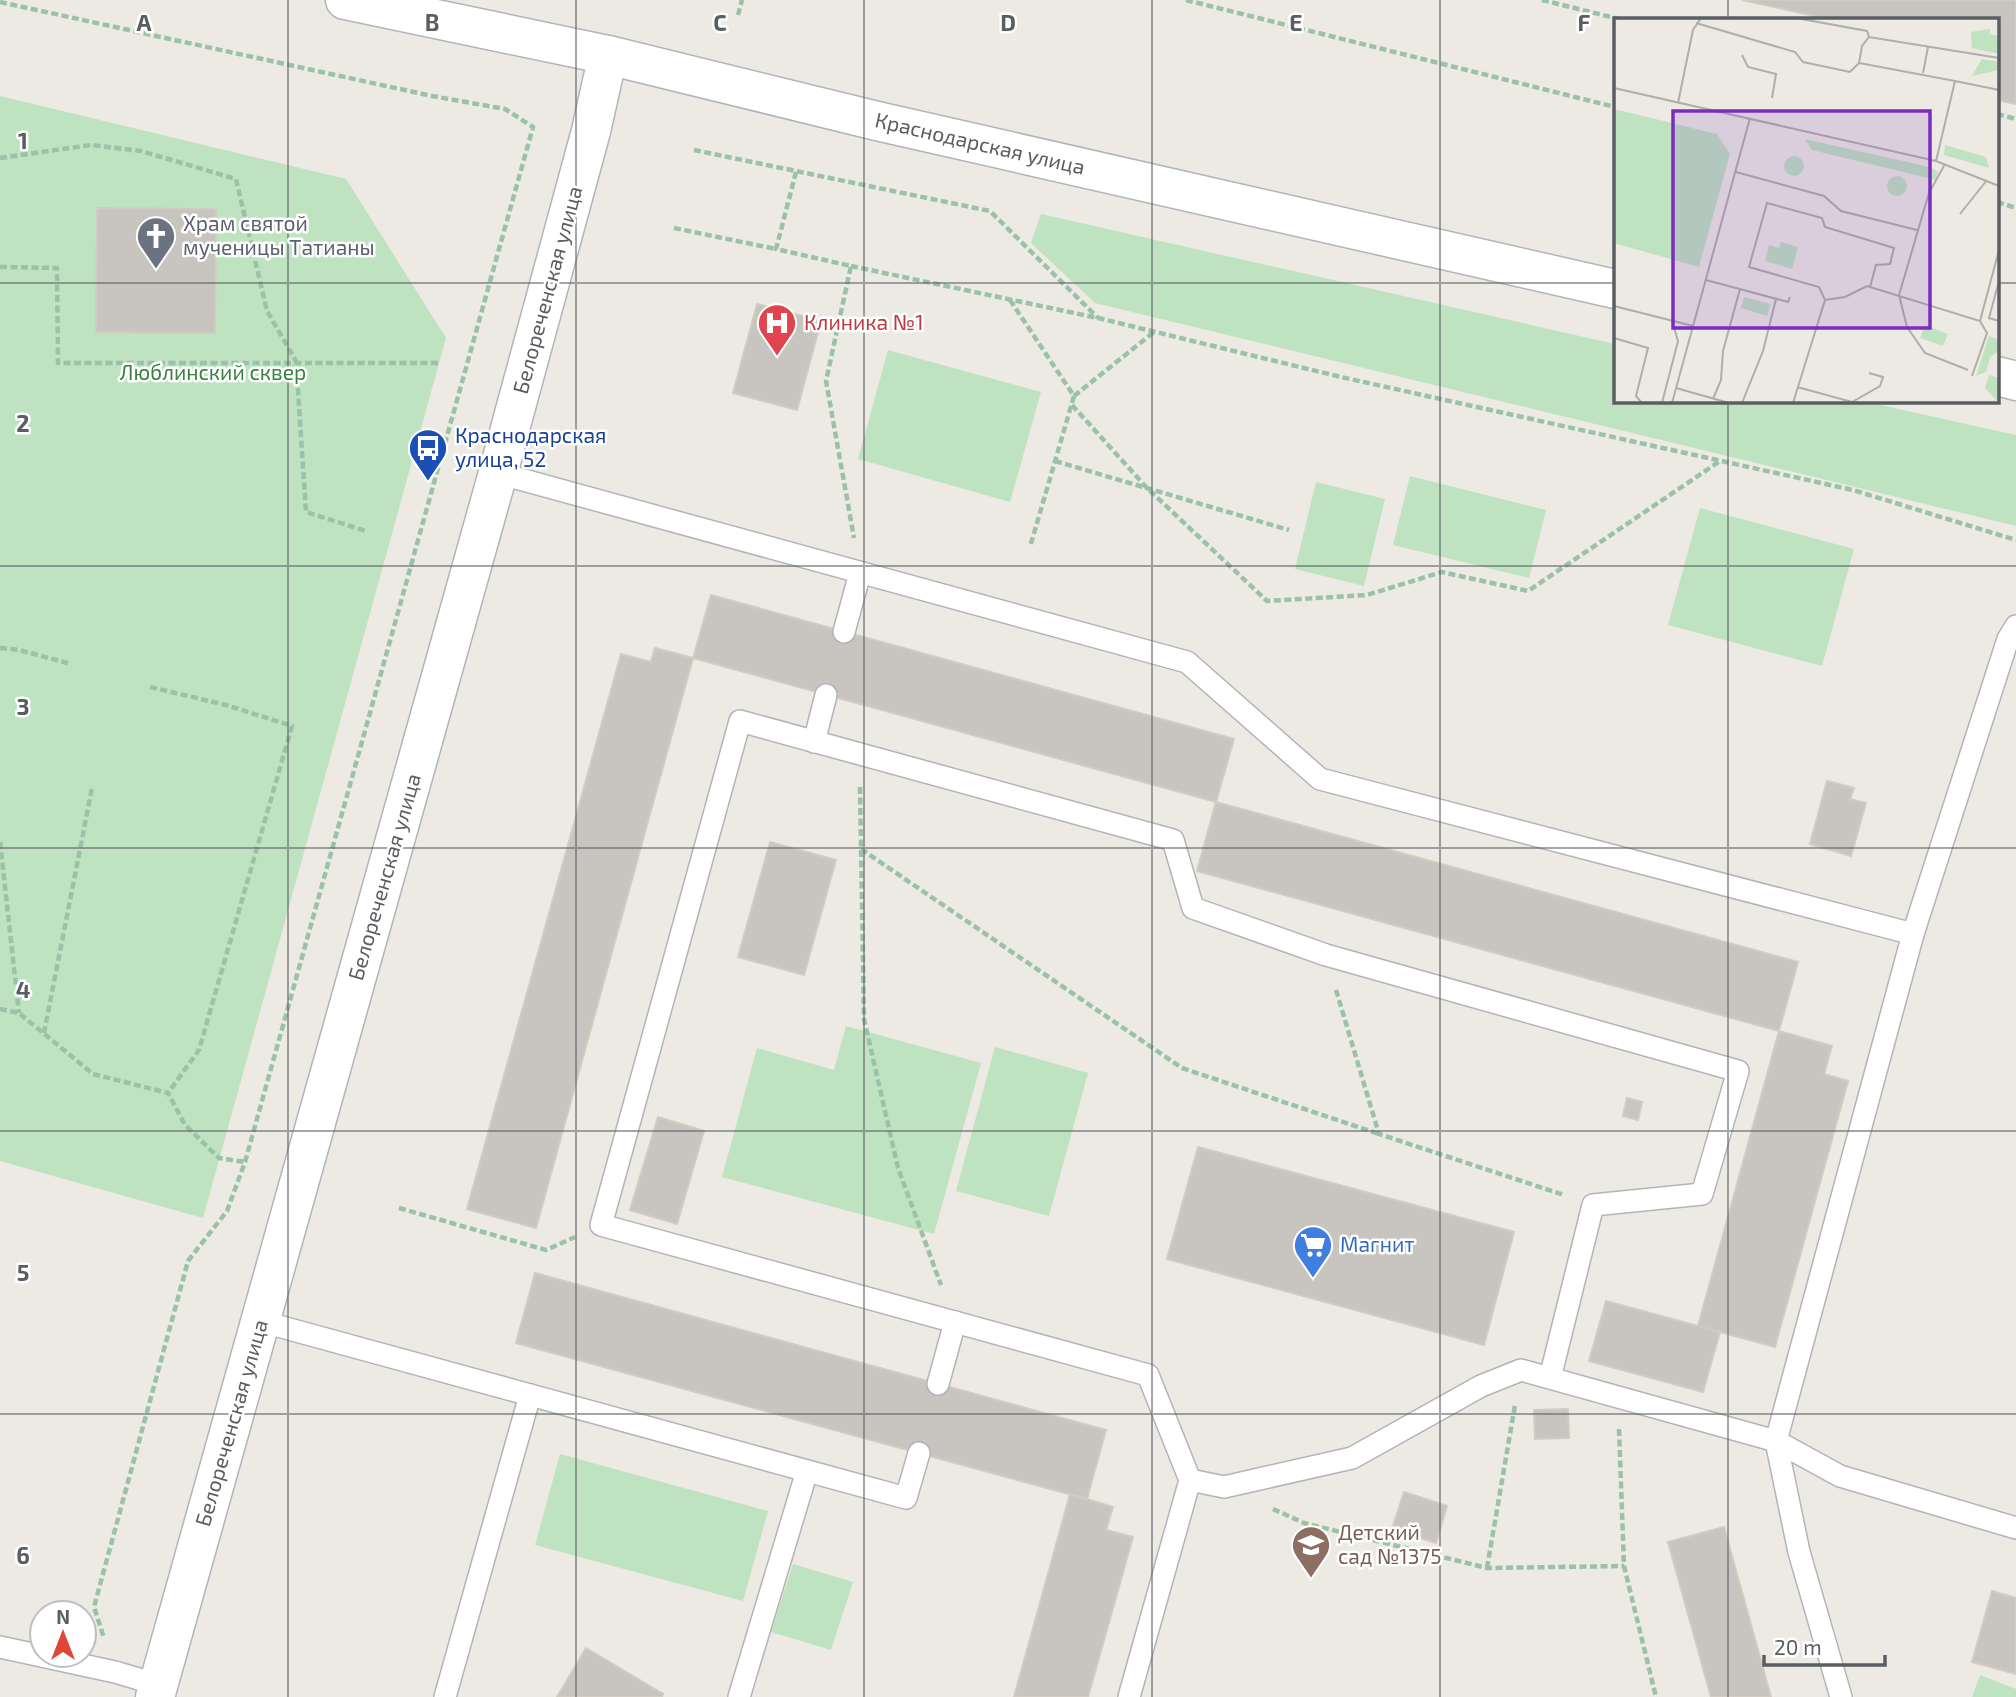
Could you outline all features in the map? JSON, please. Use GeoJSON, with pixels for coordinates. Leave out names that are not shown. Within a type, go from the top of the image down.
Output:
{"type":"FeatureCollection","features":[{"type":"Feature","properties":{"kind":"street","name":"Краснодарская улица"},"geometry":{"type":"LineString","coordinates":[[345,0],[608,55],[891,124],[1614,289]]}},
{"type":"Feature","properties":{"kind":"street","name":"Белореченская улица"},"geometry":{"type":"LineString","coordinates":[[157,1691],[498,474],[591,131],[608,55]]}},
{"type":"Feature","properties":{"kind":"street"},"geometry":{"type":"LineString","coordinates":[[1998,376],[2016,381]]}},
{"type":"Feature","properties":{"kind":"lane"},"geometry":{"type":"LineString","coordinates":[[498,474],[1187,662],[1320,779],[1913,934]]}},
{"type":"Feature","properties":{"kind":"lane"},"geometry":{"type":"LineString","coordinates":[[844,632],[860,573]]}},
{"type":"Feature","properties":{"kind":"lane"},"geometry":{"type":"LineString","coordinates":[[1841,1697],[1799,1552],[1776,1441],[1913,934],[2008,639],[2016,626]]}},
{"type":"Feature","properties":{"kind":"lane"},"geometry":{"type":"LineString","coordinates":[[814,742],[826,695]]}},
{"type":"Feature","properties":{"kind":"lane"},"geometry":{"type":"LineString","coordinates":[[1129,1697],[1190,1480],[1148,1375],[601,1225],[740,722],[1173,841],[1193,908],[1326,955],[1738,1071],[1702,1194],[1592,1205],[1550,1378]]}},
{"type":"Feature","properties":{"kind":"lane"},"geometry":{"type":"LineString","coordinates":[[261,1321],[906,1499],[919,1453]]}},
{"type":"Feature","properties":{"kind":"lane"},"geometry":{"type":"LineString","coordinates":[[938,1384],[955,1322]]}},
{"type":"Feature","properties":{"kind":"lane"},"geometry":{"type":"LineString","coordinates":[[1190,1480],[1224,1487],[1352,1458],[1481,1386],[1521,1370],[1776,1441],[1840,1476],[2016,1528]]}},
{"type":"Feature","properties":{"kind":"lane"},"geometry":{"type":"LineString","coordinates":[[444,1697],[530,1395]]}},
{"type":"Feature","properties":{"kind":"lane"},"geometry":{"type":"LineString","coordinates":[[738,1697],[807,1471]]}},
{"type":"Feature","properties":{"kind":"lane"},"geometry":{"type":"LineString","coordinates":[[0,1647],[115,1672],[157,1691]]}},
{"type":"Feature","properties":{"kind":"path"},"geometry":{"type":"LineString","coordinates":[[738,15],[742,0]]}},
{"type":"Feature","properties":{"kind":"path"},"geometry":{"type":"LineString","coordinates":[[1186,0],[1614,107]]}},
{"type":"Feature","properties":{"kind":"path"},"geometry":{"type":"LineString","coordinates":[[1542,0],[1615,18]]}},
{"type":"Feature","properties":{"kind":"path"},"geometry":{"type":"LineString","coordinates":[[0,2],[432,96],[505,109],[533,127],[245,1162],[227,1212],[188,1261],[94,1607],[115,1672]]}},
{"type":"Feature","properties":{"kind":"path"},"geometry":{"type":"LineString","coordinates":[[1998,114],[2016,119]]}},
{"type":"Feature","properties":{"kind":"path"},"geometry":{"type":"LineString","coordinates":[[0,158],[92,145],[141,151],[236,179],[267,312],[296,361],[306,512],[366,531]]}},
{"type":"Feature","properties":{"kind":"path"},"geometry":{"type":"LineString","coordinates":[[694,149],[990,211],[1098,318]]}},
{"type":"Feature","properties":{"kind":"path"},"geometry":{"type":"LineString","coordinates":[[776,249],[796,172]]}},
{"type":"Feature","properties":{"kind":"path"},"geometry":{"type":"LineString","coordinates":[[1998,202],[2016,208]]}},
{"type":"Feature","properties":{"kind":"path"},"geometry":{"type":"LineString","coordinates":[[674,228],[1098,318],[1341,377],[1853,490],[2016,540]]}},
{"type":"Feature","properties":{"kind":"path"},"geometry":{"type":"LineString","coordinates":[[851,266],[826,381],[860,573]]}},
{"type":"Feature","properties":{"kind":"path"},"geometry":{"type":"LineString","coordinates":[[0,267],[57,268],[58,363],[439,363]]}},
{"type":"Feature","properties":{"kind":"path"},"geometry":{"type":"LineString","coordinates":[[1010,299],[1074,396]]}},
{"type":"Feature","properties":{"kind":"path"},"geometry":{"type":"LineString","coordinates":[[1030,547],[1074,396],[1154,332]]}},
{"type":"Feature","properties":{"kind":"path"},"geometry":{"type":"LineString","coordinates":[[1072,405],[1147,488],[1267,601],[1367,595],[1442,572],[1528,591],[1721,461]]}},
{"type":"Feature","properties":{"kind":"path"},"geometry":{"type":"LineString","coordinates":[[1055,461],[1289,530]]}},
{"type":"Feature","properties":{"kind":"path"},"geometry":{"type":"LineString","coordinates":[[0,648],[19,650],[71,664]]}},
{"type":"Feature","properties":{"kind":"path"},"geometry":{"type":"LineString","coordinates":[[150,687],[226,705],[292,726],[199,1050],[168,1093]]}},
{"type":"Feature","properties":{"kind":"path"},"geometry":{"type":"LineString","coordinates":[[860,754],[864,1019],[898,1168],[955,1322]]}},
{"type":"Feature","properties":{"kind":"path"},"geometry":{"type":"LineString","coordinates":[[44,1033],[92,788]]}},
{"type":"Feature","properties":{"kind":"path"},"geometry":{"type":"LineString","coordinates":[[0,842],[19,1013]]}},
{"type":"Feature","properties":{"kind":"path"},"geometry":{"type":"LineString","coordinates":[[861,849],[1182,1068],[1592,1205]]}},
{"type":"Feature","properties":{"kind":"path"},"geometry":{"type":"LineString","coordinates":[[1326,955],[1379,1133]]}},
{"type":"Feature","properties":{"kind":"path"},"geometry":{"type":"LineString","coordinates":[[0,1009],[19,1013],[93,1074],[168,1093],[185,1125],[219,1158],[245,1162]]}},
{"type":"Feature","properties":{"kind":"path"},"geometry":{"type":"LineString","coordinates":[[399,1208],[546,1250],[601,1225]]}},
{"type":"Feature","properties":{"kind":"path"},"geometry":{"type":"LineString","coordinates":[[1487,1568],[1521,1370]]}},
{"type":"Feature","properties":{"kind":"path"},"geometry":{"type":"LineString","coordinates":[[1617,1397],[1624,1566],[1656,1697]]}},
{"type":"Feature","properties":{"kind":"path"},"geometry":{"type":"LineString","coordinates":[[1224,1487],[1304,1523],[1487,1568],[1624,1566]]}},
{"type":"Feature","properties":{"kind":"green space","name":"Люблинский сквер"},"geometry":{"type":"Polygon","coordinates":[[[0,96],[346,179],[446,338],[203,1218],[0,1161],[0,96]]]}},
{"type":"Feature","properties":{"kind":"green space"},"geometry":{"type":"Polygon","coordinates":[[[1041,214],[1614,344],[1614,402],[1868,402],[2016,435],[2016,526],[1095,303],[1031,243],[1041,214]]]}},
{"type":"Feature","properties":{"kind":"green space"},"geometry":{"type":"Polygon","coordinates":[[[888,350],[1041,392],[1010,502],[858,459],[888,350]]]}},
{"type":"Feature","properties":{"kind":"green space"},"geometry":{"type":"Polygon","coordinates":[[[1410,476],[1546,510],[1529,578],[1393,545],[1410,476]]]}},
{"type":"Feature","properties":{"kind":"green space"},"geometry":{"type":"Polygon","coordinates":[[[1316,482],[1385,499],[1364,586],[1295,569],[1316,482]]]}},
{"type":"Feature","properties":{"kind":"green space"},"geometry":{"type":"Polygon","coordinates":[[[1700,508],[1854,549],[1822,666],[1668,625],[1700,508]]]}},
{"type":"Feature","properties":{"kind":"green space"},"geometry":{"type":"Polygon","coordinates":[[[846,1026],[981,1063],[934,1234],[722,1177],[757,1048],[834,1070],[846,1026]]]}},
{"type":"Feature","properties":{"kind":"green space"},"geometry":{"type":"Polygon","coordinates":[[[995,1047],[1088,1073],[1049,1216],[956,1191],[995,1047]]]}},
{"type":"Feature","properties":{"kind":"green space"},"geometry":{"type":"Polygon","coordinates":[[[560,1454],[768,1511],[743,1601],[535,1545],[560,1454]]]}},
{"type":"Feature","properties":{"kind":"green space"},"geometry":{"type":"Polygon","coordinates":[[[793,1564],[853,1582],[831,1650],[771,1632],[793,1564]]]}},
{"type":"Feature","properties":{"kind":"green space"},"geometry":{"type":"Polygon","coordinates":[[[1980,1675],[2016,1689],[2016,1697],[1972,1697],[1980,1675]]]}},
{"type":"Feature","properties":{"kind":"building"},"geometry":{"type":"Polygon","coordinates":[[[1742,0],[2016,0],[2016,104],[1998,100],[1998,18],[1814,18],[1815,16],[1742,0]]]}},
{"type":"Feature","properties":{"kind":"building","name":"Храм святой мученицы Татианы"},"geometry":{"type":"Polygon","coordinates":[[[97,208],[216,209],[215,333],[96,332],[97,208]]]}},
{"type":"Feature","properties":{"kind":"building","name":"Клиника №1"},"geometry":{"type":"Polygon","coordinates":[[[757,304],[821,321],[797,410],[733,393],[757,304]]]}},
{"type":"Feature","properties":{"kind":"building"},"geometry":{"type":"Polygon","coordinates":[[[711,595],[1234,739],[1216,802],[693,658],[711,595]]]}},
{"type":"Feature","properties":{"kind":"building"},"geometry":{"type":"Polygon","coordinates":[[[655,648],[693,658],[536,1228],[467,1209],[621,654],[651,662],[655,648]]]}},
{"type":"Feature","properties":{"kind":"building"},"geometry":{"type":"Polygon","coordinates":[[[1827,781],[1854,788],[1850,799],[1866,803],[1851,856],[1810,844],[1827,781]]]}},
{"type":"Feature","properties":{"kind":"building"},"geometry":{"type":"Polygon","coordinates":[[[1216,802],[1798,962],[1779,1031],[1197,871],[1216,802]]]}},
{"type":"Feature","properties":{"kind":"building"},"geometry":{"type":"Polygon","coordinates":[[[770,842],[836,860],[804,975],[738,957],[770,842]]]}},
{"type":"Feature","properties":{"kind":"building"},"geometry":{"type":"Polygon","coordinates":[[[1779,1031],[1832,1046],[1824,1074],[1848,1081],[1775,1347],[1698,1326],[1779,1031]]]}},
{"type":"Feature","properties":{"kind":"building"},"geometry":{"type":"Polygon","coordinates":[[[1627,1098],[1642,1102],[1638,1120],[1623,1116],[1627,1098]]]}},
{"type":"Feature","properties":{"kind":"building"},"geometry":{"type":"Polygon","coordinates":[[[658,1117],[704,1131],[677,1224],[630,1210],[658,1117]]]}},
{"type":"Feature","properties":{"kind":"building"},"geometry":{"type":"Polygon","coordinates":[[[1198,1147],[1514,1232],[1484,1345],[1167,1259],[1198,1147]]]}},
{"type":"Feature","properties":{"kind":"building"},"geometry":{"type":"Polygon","coordinates":[[[535,1273],[1106,1430],[1087,1499],[516,1343],[535,1273]]]}},
{"type":"Feature","properties":{"kind":"building"},"geometry":{"type":"Polygon","coordinates":[[[1606,1301],[1720,1332],[1703,1392],[1589,1361],[1606,1301]]]}},
{"type":"Feature","properties":{"kind":"building"},"geometry":{"type":"Polygon","coordinates":[[[1568,1409],[1569,1438],[1535,1439],[1534,1410],[1568,1409]]]}},
{"type":"Feature","properties":{"kind":"building"},"geometry":{"type":"Polygon","coordinates":[[[1404,1492],[1447,1506],[1436,1543],[1392,1529],[1404,1492]]]}},
{"type":"Feature","properties":{"kind":"building"},"geometry":{"type":"Polygon","coordinates":[[[1070,1494],[1113,1507],[1106,1530],[1133,1537],[1088,1697],[1014,1697],[1070,1494]]]}},
{"type":"Feature","properties":{"kind":"building"},"geometry":{"type":"Polygon","coordinates":[[[1724,1527],[1771,1697],[1711,1697],[1668,1542],[1724,1527]]]}},
{"type":"Feature","properties":{"kind":"building"},"geometry":{"type":"Polygon","coordinates":[[[1992,1591],[2016,1598],[2016,1674],[1972,1662],[1992,1591]]]}},
{"type":"Feature","properties":{"kind":"building"},"geometry":{"type":"Polygon","coordinates":[[[586,1648],[663,1694],[662,1697],[557,1697],[586,1648]]]}},
{"type":"Feature","properties":{"kind":"place","name":"Храм святой мученицы Татианы"},"geometry":{"type":"Point","coordinates":[156,270]}},
{"type":"Feature","properties":{"kind":"place","name":"Клиника №1"},"geometry":{"type":"Point","coordinates":[777,357]}},
{"type":"Feature","properties":{"kind":"place","name":"Краснодарская улица, 52"},"geometry":{"type":"Point","coordinates":[428,482]}},
{"type":"Feature","properties":{"kind":"place","name":"Магнит"},"geometry":{"type":"Point","coordinates":[1313,1279]}},
{"type":"Feature","properties":{"kind":"place","name":"Детский сад №1375"},"geometry":{"type":"Point","coordinates":[1311,1579]}}]}
